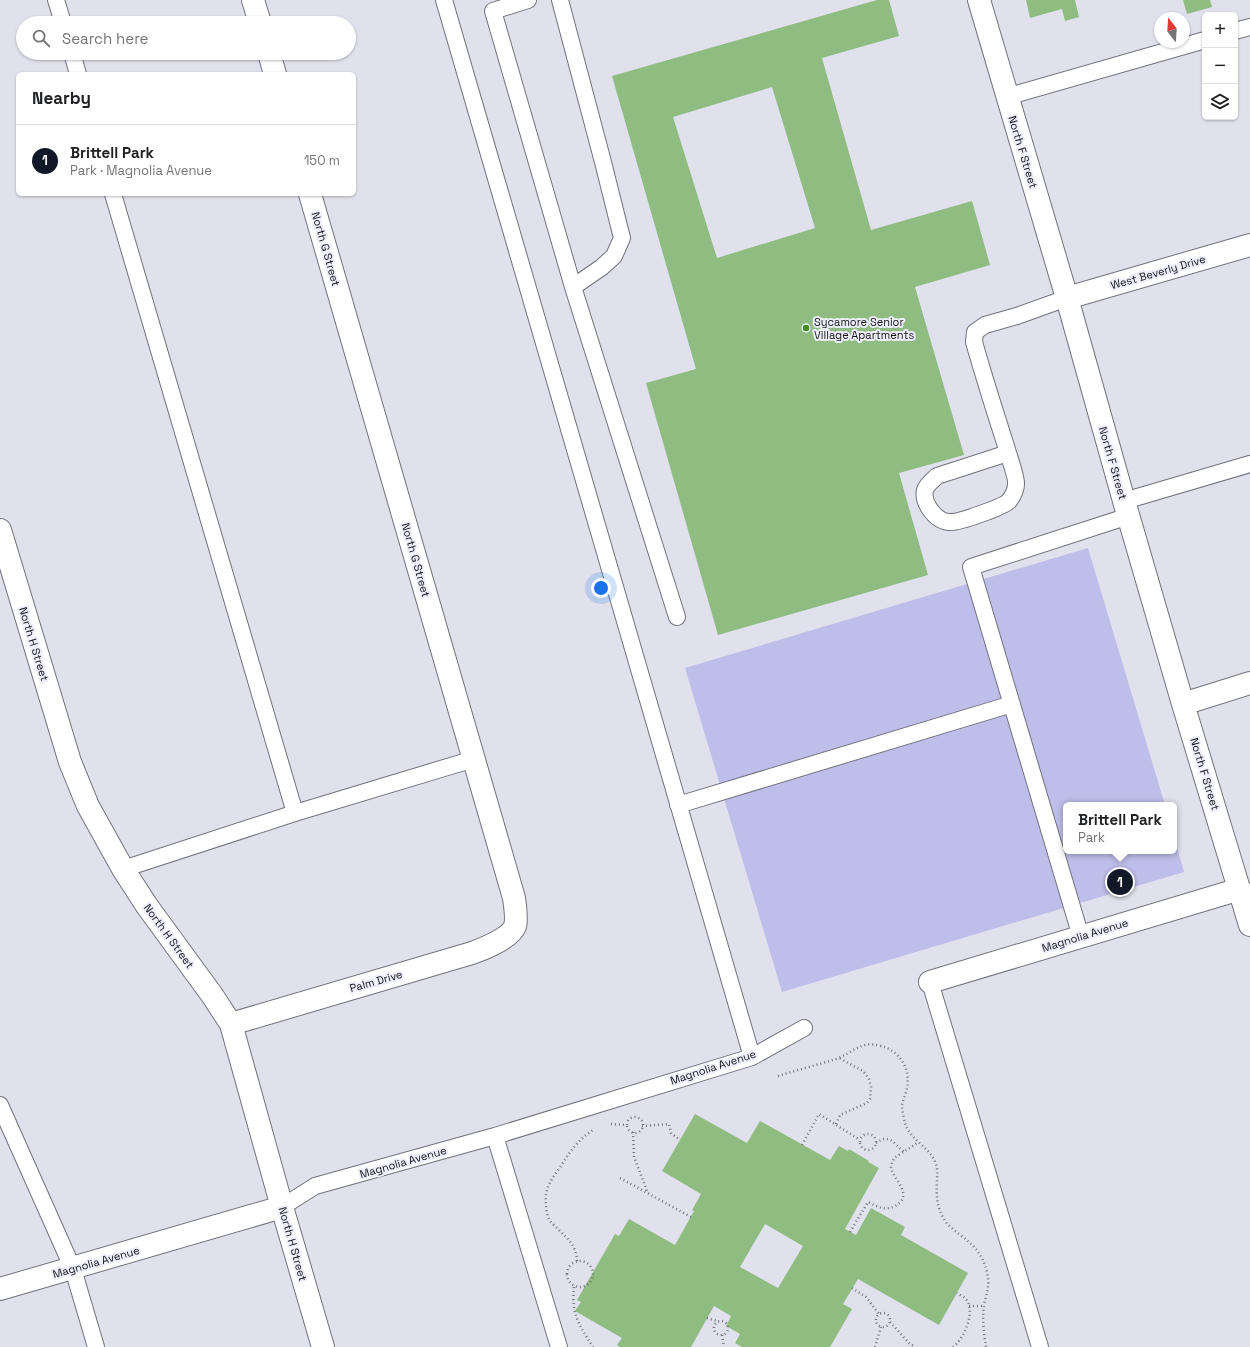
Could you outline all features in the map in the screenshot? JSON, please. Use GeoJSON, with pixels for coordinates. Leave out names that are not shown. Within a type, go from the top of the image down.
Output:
{"type":"FeatureCollection","features":[{"type":"Feature","properties":{"kind":"street"},"geometry":{"type":"LineString","coordinates":[[253,0],[258,16]]}},
{"type":"Feature","properties":{"kind":"street","name":"North F Street"},"geometry":{"type":"LineString","coordinates":[[979,0],[1006,97],[1067,298],[1126,509],[1183,704],[1250,925]]}},
{"type":"Feature","properties":{"kind":"street"},"geometry":{"type":"LineString","coordinates":[[271,60],[274,72]]}},
{"type":"Feature","properties":{"kind":"street","name":"North G Street"},"geometry":{"type":"LineString","coordinates":[[311,196],[514,898],[515,927]]}},
{"type":"Feature","properties":{"kind":"street","name":"West Beverly Drive"},"geometry":{"type":"LineString","coordinates":[[1067,298],[1250,245]]}},
{"type":"Feature","properties":{"kind":"street","name":"North H Street"},"geometry":{"type":"LineString","coordinates":[[0,530],[70,762],[88,806],[123,869],[147,906],[212,995],[231,1024],[323,1347]]}},
{"type":"Feature","properties":{"kind":"street"},"geometry":{"type":"LineString","coordinates":[[1183,704],[1250,683]]}},
{"type":"Feature","properties":{"kind":"street","name":"Magnolia Avenue"},"geometry":{"type":"LineString","coordinates":[[930,982],[1240,889]]}},
{"type":"Feature","properties":{"kind":"street","name":"Palm Drive"},"geometry":{"type":"LineString","coordinates":[[231,1024],[472,953],[491,946],[510,933],[515,927]]}},
{"type":"Feature","properties":{"kind":"street","name":"Magnolia Avenue"},"geometry":{"type":"LineString","coordinates":[[0,1289],[282,1207]]}},
{"type":"Feature","properties":{"kind":"lane"},"geometry":{"type":"LineString","coordinates":[[56,0],[61,16]]}},
{"type":"Feature","properties":{"kind":"lane"},"geometry":{"type":"LineString","coordinates":[[444,0],[752,1056]]}},
{"type":"Feature","properties":{"kind":"lane"},"geometry":{"type":"LineString","coordinates":[[528,0],[491,5],[573,287],[677,617]]}},
{"type":"Feature","properties":{"kind":"lane"},"geometry":{"type":"LineString","coordinates":[[560,0],[622,238],[614,256],[573,287]]}},
{"type":"Feature","properties":{"kind":"lane"},"geometry":{"type":"LineString","coordinates":[[1238,30],[1250,27]]}},
{"type":"Feature","properties":{"kind":"lane"},"geometry":{"type":"LineString","coordinates":[[1006,97],[1202,41]]}},
{"type":"Feature","properties":{"kind":"lane"},"geometry":{"type":"LineString","coordinates":[[74,60],[77,72]]}},
{"type":"Feature","properties":{"kind":"lane"},"geometry":{"type":"LineString","coordinates":[[114,196],[295,813]]}},
{"type":"Feature","properties":{"kind":"lane"},"geometry":{"type":"LineString","coordinates":[[1008,453],[937,476],[929,483],[925,490],[925,497],[930,510],[937,518],[946,522],[954,523],[1002,506],[1009,501],[1015,491],[1016,484],[1008,453],[974,342],[975,332],[985,325],[1017,316],[1067,298]]}},
{"type":"Feature","properties":{"kind":"lane"},"geometry":{"type":"LineString","coordinates":[[1081,936],[971,567],[1250,464]]}},
{"type":"Feature","properties":{"kind":"lane"},"geometry":{"type":"LineString","coordinates":[[678,805],[1012,704]]}},
{"type":"Feature","properties":{"kind":"lane"},"geometry":{"type":"LineString","coordinates":[[123,869],[295,813],[474,759]]}},
{"type":"Feature","properties":{"kind":"lane"},"geometry":{"type":"LineString","coordinates":[[930,982],[1040,1347]]}},
{"type":"Feature","properties":{"kind":"lane","name":"Magnolia Avenue"},"geometry":{"type":"LineString","coordinates":[[282,1207],[315,1186],[495,1136],[752,1056],[804,1028]]}},
{"type":"Feature","properties":{"kind":"lane"},"geometry":{"type":"LineString","coordinates":[[0,1105],[73,1269],[96,1347]]}},
{"type":"Feature","properties":{"kind":"lane"},"geometry":{"type":"LineString","coordinates":[[495,1136],[559,1347]]}},
{"type":"Feature","properties":{"kind":"path"},"geometry":{"type":"LineString","coordinates":[[778,1076],[838,1058],[859,1046],[870,1044],[881,1046],[900,1057],[906,1067],[907,1077],[907,1087],[902,1106],[906,1126],[912,1137],[932,1154],[936,1164],[938,1172],[937,1203],[940,1212],[945,1221],[954,1230],[973,1244],[982,1256],[987,1272],[989,1289],[984,1306],[986,1347]]}},
{"type":"Feature","properties":{"kind":"path"},"geometry":{"type":"LineString","coordinates":[[836,1124],[840,1115],[866,1103],[870,1099],[871,1087],[869,1079],[863,1071],[838,1058]]}},
{"type":"Feature","properties":{"kind":"path"},"geometry":{"type":"LineString","coordinates":[[802,1145],[819,1114],[860,1140],[862,1148],[866,1150],[874,1148],[876,1143],[883,1138],[887,1138],[904,1152]]}},
{"type":"Feature","properties":{"kind":"path"},"geometry":{"type":"LineString","coordinates":[[635,1117],[641,1120],[642,1126],[642,1128],[638,1131],[633,1132],[628,1129],[628,1120],[635,1117]]}},
{"type":"Feature","properties":{"kind":"path"},"geometry":{"type":"LineString","coordinates":[[607,1124],[627,1125]]}},
{"type":"Feature","properties":{"kind":"path"},"geometry":{"type":"LineString","coordinates":[[642,1126],[669,1124],[672,1133],[680,1140]]}},
{"type":"Feature","properties":{"kind":"path"},"geometry":{"type":"LineString","coordinates":[[577,1261],[576,1252],[572,1245],[549,1219],[545,1195],[551,1180],[568,1154],[582,1138],[594,1129]]}},
{"type":"Feature","properties":{"kind":"path"},"geometry":{"type":"LineString","coordinates":[[633,1132],[634,1157],[648,1193]]}},
{"type":"Feature","properties":{"kind":"path"},"geometry":{"type":"LineString","coordinates":[[860,1140],[868,1134],[875,1138],[876,1143]]}},
{"type":"Feature","properties":{"kind":"path"},"geometry":{"type":"LineString","coordinates":[[850,1232],[868,1202],[885,1209],[900,1202],[903,1194],[902,1188],[891,1167],[894,1158],[919,1142]]}},
{"type":"Feature","properties":{"kind":"path"},"geometry":{"type":"LineString","coordinates":[[620,1178],[691,1217]]}},
{"type":"Feature","properties":{"kind":"path"},"geometry":{"type":"LineString","coordinates":[[577,1261],[582,1261],[590,1265],[594,1274],[588,1286],[579,1288],[574,1286],[568,1280],[567,1272],[570,1265],[577,1261]]}},
{"type":"Feature","properties":{"kind":"path"},"geometry":{"type":"LineString","coordinates":[[574,1286],[572,1299],[573,1309],[581,1327],[593,1347]]}},
{"type":"Feature","properties":{"kind":"path"},"geometry":{"type":"LineString","coordinates":[[852,1288],[866,1297],[879,1314]]}},
{"type":"Feature","properties":{"kind":"path"},"geometry":{"type":"LineString","coordinates":[[953,1347],[960,1339],[968,1324],[969,1306],[965,1298],[957,1293]]}},
{"type":"Feature","properties":{"kind":"path"},"geometry":{"type":"LineString","coordinates":[[969,1306],[984,1306]]}},
{"type":"Feature","properties":{"kind":"path"},"geometry":{"type":"LineString","coordinates":[[879,1314],[887,1314],[890,1318],[890,1322],[914,1347]]}},
{"type":"Feature","properties":{"kind":"path"},"geometry":{"type":"LineString","coordinates":[[879,1314],[876,1318],[876,1322],[881,1327]]}},
{"type":"Feature","properties":{"kind":"path"},"geometry":{"type":"LineString","coordinates":[[707,1318],[717,1321],[722,1320],[728,1324],[728,1331],[724,1335],[717,1334],[714,1330],[714,1326],[717,1321]]}},
{"type":"Feature","properties":{"kind":"path"},"geometry":{"type":"LineString","coordinates":[[881,1327],[885,1327],[890,1322]]}},
{"type":"Feature","properties":{"kind":"path"},"geometry":{"type":"LineString","coordinates":[[875,1347],[881,1327]]}},
{"type":"Feature","properties":{"kind":"path"},"geometry":{"type":"LineString","coordinates":[[722,1335],[724,1347]]}},
{"type":"Feature","properties":{"kind":"shaded area"},"geometry":{"type":"Polygon","coordinates":[[[1088,548],[1164,802],[1063,802],[1063,854],[1177,854],[1177,848],[1184,872],[782,992],[685,668],[1088,548]]]}},
{"type":"Feature","properties":{"kind":"building","name":"Sycamore Senior Village Apartments"},"geometry":{"type":"Polygon","coordinates":[[[877,0],[889,0],[899,36],[822,58],[871,230],[972,201],[990,265],[915,287],[964,455],[899,473],[928,575],[718,635],[646,383],[696,369],[612,76],[877,0]],[[772,87],[673,117],[717,258],[815,228],[772,87]]]}},
{"type":"Feature","properties":{"kind":"building"},"geometry":{"type":"Polygon","coordinates":[[[1026,0],[1075,0],[1079,17],[1065,21],[1062,9],[1030,18],[1026,0]]]}},
{"type":"Feature","properties":{"kind":"building"},"geometry":{"type":"Polygon","coordinates":[[[1183,0],[1210,0],[1212,7],[1190,13],[1186,12],[1183,0]]]}},
{"type":"Feature","properties":{"kind":"building"},"geometry":{"type":"Polygon","coordinates":[[[695,1114],[747,1143],[760,1121],[830,1160],[839,1146],[848,1151],[849,1149],[879,1168],[845,1229],[856,1235],[871,1208],[905,1227],[901,1235],[968,1273],[939,1325],[858,1279],[843,1304],[852,1309],[830,1347],[742,1347],[735,1343],[740,1334],[726,1326],[731,1316],[714,1306],[691,1347],[620,1347],[617,1345],[622,1338],[575,1311],[581,1302],[577,1300],[615,1234],[619,1236],[629,1219],[675,1245],[694,1211],[692,1210],[701,1194],[662,1171],[695,1114]],[[765,1224],[740,1267],[778,1288],[803,1246],[765,1224]]]}},
{"type":"Feature","properties":{"kind":"place","name":"Sycamore Senior Village Apartments"},"geometry":{"type":"Point","coordinates":[806,328]}},
{"type":"Feature","properties":{"kind":"place","name":"Brittell Park"},"geometry":{"type":"Point","coordinates":[1120,882]}}]}
